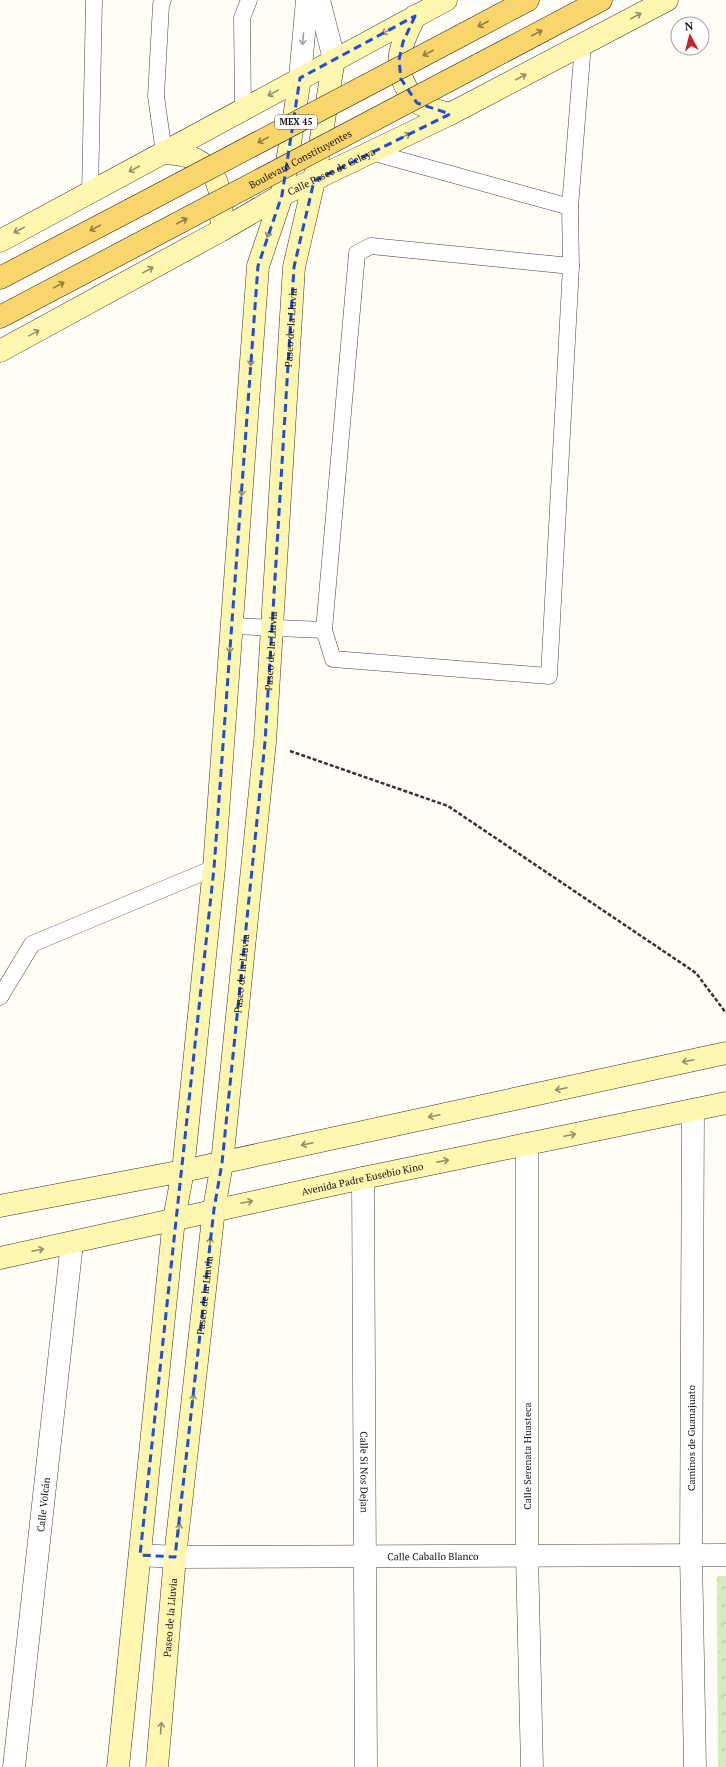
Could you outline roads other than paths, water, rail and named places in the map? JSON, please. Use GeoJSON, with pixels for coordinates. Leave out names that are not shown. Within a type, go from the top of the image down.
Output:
{"type":"FeatureCollection","features":[{"type":"Feature","properties":{"kind":"main road","name":"MEX 45"},"geometry":{"type":"LineString","coordinates":[[0,278],[528,0]]}},
{"type":"Feature","properties":{"kind":"main road","name":"Boulevard Constituyentes"},"geometry":{"type":"LineString","coordinates":[[0,317],[601,0]]}},
{"type":"Feature","properties":{"kind":"street"},"geometry":{"type":"LineString","coordinates":[[118,1767],[174,1219],[183,1171],[214,868],[258,266],[282,195],[300,78],[307,0]]}},
{"type":"Feature","properties":{"kind":"street"},"geometry":{"type":"LineString","coordinates":[[318,0],[334,59]]}},
{"type":"Feature","properties":{"kind":"street"},"geometry":{"type":"LineString","coordinates":[[0,241],[164,154],[334,59],[446,0]]}},
{"type":"Feature","properties":{"kind":"street","name":"Calle Paseo de Celaya"},"geometry":{"type":"LineString","coordinates":[[0,351],[220,231],[282,195],[314,181],[450,114],[667,0]]}},
{"type":"Feature","properties":{"kind":"street"},"geometry":{"type":"LineString","coordinates":[[416,16],[403,42],[399,60],[401,79],[417,103],[430,109],[450,114]]}},
{"type":"Feature","properties":{"kind":"street","name":"Paseo de la Lluvia"},"geometry":{"type":"LineString","coordinates":[[157,1767],[175,1557],[214,1209],[222,1162],[265,742],[294,267],[314,181],[334,59]]}},
{"type":"Feature","properties":{"kind":"street"},"geometry":{"type":"LineString","coordinates":[[164,154],[189,157],[204,165],[218,181],[222,206],[220,231]]}},
{"type":"Feature","properties":{"kind":"street"},"geometry":{"type":"LineString","coordinates":[[0,1206],[183,1171],[726,1053]]}},
{"type":"Feature","properties":{"kind":"street","name":"Avenida Padre Eusebio Kino"},"geometry":{"type":"LineString","coordinates":[[0,1258],[72,1243],[214,1209],[726,1103]]}},
{"type":"Feature","properties":{"kind":"street","name":"Caminos de Guanajuato"},"geometry":{"type":"LineString","coordinates":[[693,1110],[690,1554],[695,1767]]}},
{"type":"Feature","properties":{"kind":"street","name":"Calle Serenata Huasteca"},"geometry":{"type":"LineString","coordinates":[[526,1144],[527,1555],[532,1767]]}},
{"type":"Feature","properties":{"kind":"street","name":"Calle Si Nos Dejan"},"geometry":{"type":"LineString","coordinates":[[363,1178],[366,1767]]}},
{"type":"Feature","properties":{"kind":"street","name":"Calle Volcán"},"geometry":{"type":"LineString","coordinates":[[14,1767],[72,1243]]}},
{"type":"Feature","properties":{"kind":"street","name":"Calle Caballo Blanco"},"geometry":{"type":"LineString","coordinates":[[140,1555],[175,1557],[726,1555]]}},
{"type":"Feature","properties":{"kind":"lane"},"geometry":{"type":"LineString","coordinates":[[90,192],[94,0]]}},
{"type":"Feature","properties":{"kind":"lane"},"geometry":{"type":"LineString","coordinates":[[163,0],[161,5],[156,96],[164,154]]}},
{"type":"Feature","properties":{"kind":"lane"},"geometry":{"type":"LineString","coordinates":[[243,110],[242,18],[249,0]]}},
{"type":"Feature","properties":{"kind":"lane"},"geometry":{"type":"LineString","coordinates":[[571,266],[371,246],[357,254],[324,630],[333,659],[549,676],[571,266],[570,207],[583,44]]}},
{"type":"Feature","properties":{"kind":"lane"},"geometry":{"type":"LineString","coordinates":[[371,152],[570,207]]}},
{"type":"Feature","properties":{"kind":"lane"},"geometry":{"type":"LineString","coordinates":[[232,626],[324,630]]}},
{"type":"Feature","properties":{"kind":"lane"},"geometry":{"type":"LineString","coordinates":[[0,997],[32,944],[214,868]]}}]}
